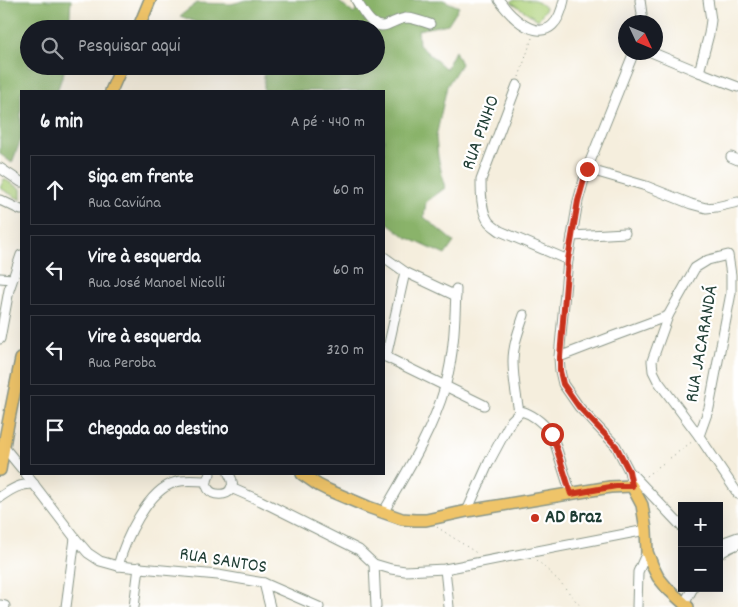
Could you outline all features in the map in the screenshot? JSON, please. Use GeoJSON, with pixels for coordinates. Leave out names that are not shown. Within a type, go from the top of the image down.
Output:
{"type":"FeatureCollection","features":[{"type":"Feature","properties":{"kind":"main road"},"geometry":{"type":"LineString","coordinates":[[142,20],[150,0]]}},
{"type":"Feature","properties":{"kind":"main road"},"geometry":{"type":"LineString","coordinates":[[111,90],[118,75]]}},
{"type":"Feature","properties":{"kind":"main road"},"geometry":{"type":"LineString","coordinates":[[0,470],[19,384],[20,371]]}},
{"type":"Feature","properties":{"kind":"main road"},"geometry":{"type":"LineString","coordinates":[[303,475],[328,490],[383,513],[402,519],[426,520],[467,511],[635,484],[642,505],[647,552],[658,577],[686,605]]}},
{"type":"Feature","properties":{"kind":"street"},"geometry":{"type":"LineString","coordinates":[[356,0],[370,20]]}},
{"type":"Feature","properties":{"kind":"street"},"geometry":{"type":"LineString","coordinates":[[499,0],[516,19],[534,30],[549,28],[556,22],[564,0]]}},
{"type":"Feature","properties":{"kind":"street"},"geometry":{"type":"LineString","coordinates":[[640,0],[642,15]]}},
{"type":"Feature","properties":{"kind":"street"},"geometry":{"type":"LineString","coordinates":[[699,72],[711,20],[708,0]]}},
{"type":"Feature","properties":{"kind":"street"},"geometry":{"type":"LineString","coordinates":[[385,26],[400,19],[408,18],[430,24]]}},
{"type":"Feature","properties":{"kind":"street"},"geometry":{"type":"LineString","coordinates":[[663,57],[738,86]]}},
{"type":"Feature","properties":{"kind":"street"},"geometry":{"type":"LineString","coordinates":[[631,60],[587,169],[578,201],[568,260],[560,371],[563,384],[579,407],[616,446],[635,484],[678,523]]}},
{"type":"Feature","properties":{"kind":"street","name":"RUA PINHO"},"geometry":{"type":"LineString","coordinates":[[517,85],[481,180],[481,195],[486,219],[500,231],[568,260]]}},
{"type":"Feature","properties":{"kind":"street"},"geometry":{"type":"LineString","coordinates":[[0,168],[20,181]]}},
{"type":"Feature","properties":{"kind":"street"},"geometry":{"type":"LineString","coordinates":[[587,169],[646,186],[706,208],[738,202]]}},
{"type":"Feature","properties":{"kind":"street"},"geometry":{"type":"LineString","coordinates":[[0,200],[20,210]]}},
{"type":"Feature","properties":{"kind":"street"},"geometry":{"type":"LineString","coordinates":[[572,236],[625,233]]}},
{"type":"Feature","properties":{"kind":"street"},"geometry":{"type":"LineString","coordinates":[[728,255],[738,256]]}},
{"type":"Feature","properties":{"kind":"street","name":"RUA JACARANDÁ"},"geometry":{"type":"LineString","coordinates":[[560,357],[668,316],[695,268],[708,260],[728,255],[731,293],[709,408],[699,436]]}},
{"type":"Feature","properties":{"kind":"street"},"geometry":{"type":"LineString","coordinates":[[0,339],[5,289],[12,278],[20,258]]}},
{"type":"Feature","properties":{"kind":"street"},"geometry":{"type":"LineString","coordinates":[[383,513],[428,432],[445,386],[455,334],[456,293],[405,272],[385,258]]}},
{"type":"Feature","properties":{"kind":"street"},"geometry":{"type":"LineString","coordinates":[[405,272],[385,357],[484,404]]}},
{"type":"Feature","properties":{"kind":"street"},"geometry":{"type":"LineString","coordinates":[[0,278],[12,278]]}},
{"type":"Feature","properties":{"kind":"street"},"geometry":{"type":"LineString","coordinates":[[519,412],[513,361],[524,315]]}},
{"type":"Feature","properties":{"kind":"street"},"geometry":{"type":"LineString","coordinates":[[668,316],[652,362],[653,371],[658,381],[699,436],[738,494]]}},
{"type":"Feature","properties":{"kind":"street"},"geometry":{"type":"LineString","coordinates":[[467,511],[489,462],[511,421],[519,412],[523,411],[538,420],[552,434],[571,494]]}},
{"type":"Feature","properties":{"kind":"street"},"geometry":{"type":"LineString","coordinates":[[4,447],[20,467]]}},
{"type":"Feature","properties":{"kind":"street","name":"RUA SANTOS"},"geometry":{"type":"LineString","coordinates":[[27,475],[75,538],[100,562],[118,566],[218,575],[264,582],[319,607]]}},
{"type":"Feature","properties":{"kind":"street"},"geometry":{"type":"LineString","coordinates":[[118,566],[130,534],[153,497],[166,486],[176,482],[209,478],[209,489],[211,492],[218,495],[226,494],[231,488],[233,480],[230,475]]}},
{"type":"Feature","properties":{"kind":"street"},"geometry":{"type":"LineString","coordinates":[[0,498],[11,489],[23,484],[34,484]]}},
{"type":"Feature","properties":{"kind":"street"},"geometry":{"type":"LineString","coordinates":[[231,488],[359,550],[374,564],[405,571],[445,569],[646,530]]}},
{"type":"Feature","properties":{"kind":"street"},"geometry":{"type":"LineString","coordinates":[[723,543],[738,537]]}},
{"type":"Feature","properties":{"kind":"street"},"geometry":{"type":"LineString","coordinates":[[66,607],[75,538]]}},
{"type":"Feature","properties":{"kind":"street"},"geometry":{"type":"LineString","coordinates":[[723,551],[738,544]]}},
{"type":"Feature","properties":{"kind":"street"},"geometry":{"type":"LineString","coordinates":[[637,607],[638,572],[647,552]]}},
{"type":"Feature","properties":{"kind":"street"},"geometry":{"type":"LineString","coordinates":[[374,564],[376,607]]}},
{"type":"Feature","properties":{"kind":"street"},"geometry":{"type":"LineString","coordinates":[[134,607],[139,567]]}},
{"type":"Feature","properties":{"kind":"street"},"geometry":{"type":"LineString","coordinates":[[445,569],[450,607]]}},
{"type":"Feature","properties":{"kind":"street"},"geometry":{"type":"LineString","coordinates":[[264,582],[270,607]]}},
{"type":"Feature","properties":{"kind":"street"},"geometry":{"type":"LineString","coordinates":[[686,605],[691,592]]}},
{"type":"Feature","properties":{"kind":"path","name":"RUA PINHO"},"geometry":{"type":"LineString","coordinates":[[517,85],[534,30]]}},
{"type":"Feature","properties":{"kind":"path"},"geometry":{"type":"LineString","coordinates":[[635,484],[699,436]]}},
{"type":"Feature","properties":{"kind":"path"},"geometry":{"type":"LineString","coordinates":[[426,520],[488,561]]}},
{"type":"Feature","properties":{"kind":"path"},"geometry":{"type":"LineString","coordinates":[[530,553],[561,583],[582,607]]}},
{"type":"Feature","properties":{"kind":"green space"},"geometry":{"type":"Polygon","coordinates":[[[0,0],[71,0],[70,20],[20,20],[20,75],[63,75],[57,90],[20,90],[20,142],[12,163],[0,154],[0,0]]]}},
{"type":"Feature","properties":{"kind":"green space"},"geometry":{"type":"Polygon","coordinates":[[[247,0],[337,0],[354,14],[360,0],[443,0],[459,7],[448,24],[418,30],[419,45],[446,69],[455,51],[461,64],[447,86],[436,137],[438,157],[445,188],[426,202],[424,217],[454,242],[445,255],[406,237],[385,221],[385,90],[264,90],[264,75],[385,75],[385,20],[190,20],[180,16],[197,3],[231,4],[247,0]]]}},
{"type":"Feature","properties":{"kind":"green space"},"geometry":{"type":"Polygon","coordinates":[[[513,0],[535,0],[546,8],[538,20],[511,2],[513,0]]]}},
{"type":"Feature","properties":{"kind":"green space"},"geometry":{"type":"Polygon","coordinates":[[[4,179],[20,188],[20,199],[0,188],[4,179]]]}},
{"type":"Feature","properties":{"kind":"place","name":"AD Braz"},"geometry":{"type":"Point","coordinates":[535,518]}},
{"type":"Feature","properties":{"kind":"route"},"geometry":{"type":"LineString","coordinates":[[552,434],[571,494],[616,486],[632,486],[629,471],[616,446],[579,407],[563,384],[560,371],[568,260],[578,201],[587,169]]}}]}
